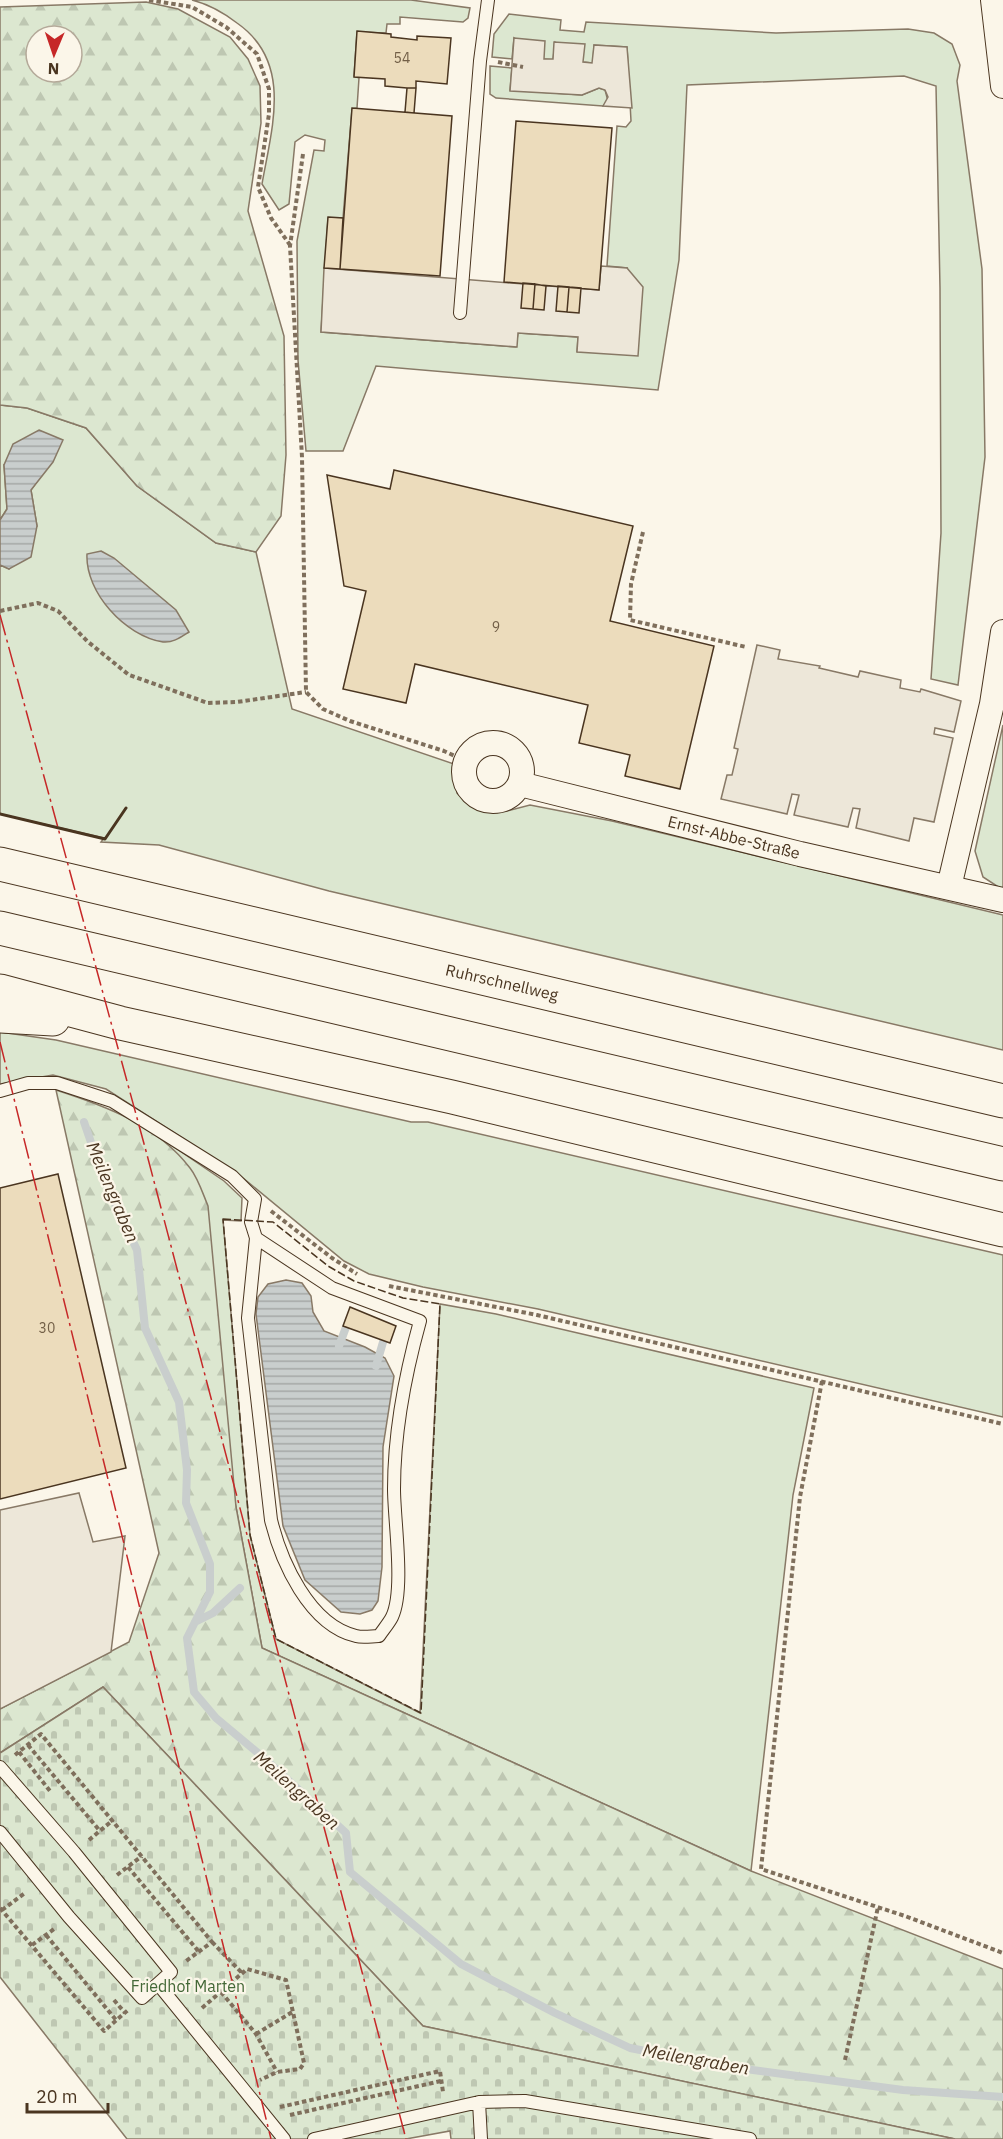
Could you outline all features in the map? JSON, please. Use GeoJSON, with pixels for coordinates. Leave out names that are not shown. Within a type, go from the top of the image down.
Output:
{"type":"FeatureCollection","features":[{"type":"Feature","properties":{"kind":"highway","name":"Ruhrschnellweg"},"geometry":{"type":"LineString","coordinates":[[0,864],[1003,1101]]}},
{"type":"Feature","properties":{"kind":"highway"},"geometry":{"type":"LineString","coordinates":[[0,928],[1003,1164]]}},
{"type":"Feature","properties":{"kind":"highway"},"geometry":{"type":"LineString","coordinates":[[0,991],[120,1023],[452,1097],[1003,1230]]}},
{"type":"Feature","properties":{"kind":"highway"},"geometry":{"type":"LineString","coordinates":[[0,1016],[120,1023]]}},
{"type":"Feature","properties":{"kind":"street"},"geometry":{"type":"LineString","coordinates":[[993,0],[1003,86]]}},
{"type":"Feature","properties":{"kind":"street"},"geometry":{"type":"LineString","coordinates":[[949,887],[992,704],[1003,632]]}},
{"type":"Feature","properties":{"kind":"street"},"geometry":{"type":"LineString","coordinates":[[484,744],[501,744],[509,747],[515,753],[522,768],[520,784],[515,792],[499,801],[481,799],[474,795],[464,779],[466,761],[470,754],[484,744]]}},
{"type":"Feature","properties":{"kind":"street","name":"Ernst-Abbe-Straße"},"geometry":{"type":"LineString","coordinates":[[520,784],[800,854],[1003,900]]}},
{"type":"Feature","properties":{"kind":"lane"},"geometry":{"type":"LineString","coordinates":[[460,313],[480,61],[488,0]]}},
{"type":"Feature","properties":{"kind":"lane"},"geometry":{"type":"LineString","coordinates":[[0,1091],[28,1083],[57,1083],[112,1101],[232,1176],[255,1199],[251,1222],[256,1238],[248,1318],[271,1520],[278,1547],[289,1574],[309,1602],[331,1624],[356,1636],[379,1636],[393,1615],[398,1572],[394,1488],[400,1419],[410,1358],[420,1321],[332,1288],[256,1238]]}},
{"type":"Feature","properties":{"kind":"lane"},"geometry":{"type":"LineString","coordinates":[[0,1832],[69,1917],[142,1998],[171,1972],[74,1852],[1,1767]]}},
{"type":"Feature","properties":{"kind":"lane"},"geometry":{"type":"LineString","coordinates":[[158,1984],[284,2139]]}},
{"type":"Feature","properties":{"kind":"lane"},"geometry":{"type":"LineString","coordinates":[[314,2139],[479,2103],[525,2100],[750,2139]]}},
{"type":"Feature","properties":{"kind":"lane"},"geometry":{"type":"LineString","coordinates":[[479,2103],[482,2139]]}},
{"type":"Feature","properties":{"kind":"path"},"geometry":{"type":"LineString","coordinates":[[149,0],[192,7],[226,27],[257,54],[268,89],[269,114],[258,187],[271,218],[290,246]]}},
{"type":"Feature","properties":{"kind":"path"},"geometry":{"type":"LineString","coordinates":[[505,62],[523,67]]}},
{"type":"Feature","properties":{"kind":"path"},"geometry":{"type":"LineString","coordinates":[[303,154],[290,246],[302,457],[306,692],[323,709],[350,721],[444,751],[466,761]]}},
{"type":"Feature","properties":{"kind":"path"},"geometry":{"type":"LineString","coordinates":[[643,532],[631,584],[630,620],[746,647]]}},
{"type":"Feature","properties":{"kind":"path"},"geometry":{"type":"LineString","coordinates":[[0,611],[38,603],[58,611],[87,641],[129,675],[208,703],[237,702],[306,692]]}},
{"type":"Feature","properties":{"kind":"path"},"geometry":{"type":"LineString","coordinates":[[255,1199],[332,1258],[366,1278]]}},
{"type":"Feature","properties":{"kind":"path"},"geometry":{"type":"LineString","coordinates":[[385,1286],[537,1315],[1003,1424]]}},
{"type":"Feature","properties":{"kind":"path"},"geometry":{"type":"LineString","coordinates":[[822,1381],[800,1497],[761,1869],[878,1907],[1003,1953]]}},
{"type":"Feature","properties":{"kind":"path"},"geometry":{"type":"LineString","coordinates":[[1,1767],[41,1734],[212,1942],[242,1973]]}},
{"type":"Feature","properties":{"kind":"path"},"geometry":{"type":"LineString","coordinates":[[28,1745],[100,1831]]}},
{"type":"Feature","properties":{"kind":"path"},"geometry":{"type":"LineString","coordinates":[[74,1852],[113,1820]]}},
{"type":"Feature","properties":{"kind":"path"},"geometry":{"type":"LineString","coordinates":[[102,1887],[142,1857]]}},
{"type":"Feature","properties":{"kind":"path"},"geometry":{"type":"LineString","coordinates":[[128,1867],[199,1952]]}},
{"type":"Feature","properties":{"kind":"path"},"geometry":{"type":"LineString","coordinates":[[40,1881],[1,1909],[104,2031],[142,1998]]}},
{"type":"Feature","properties":{"kind":"path"},"geometry":{"type":"LineString","coordinates":[[845,2060],[878,1907]]}},
{"type":"Feature","properties":{"kind":"path"},"geometry":{"type":"LineString","coordinates":[[32,1945],[69,1917]]}},
{"type":"Feature","properties":{"kind":"path"},"geometry":{"type":"LineString","coordinates":[[46,1935],[116,2020]]}},
{"type":"Feature","properties":{"kind":"path"},"geometry":{"type":"LineString","coordinates":[[171,1972],[212,1942]]}},
{"type":"Feature","properties":{"kind":"path"},"geometry":{"type":"LineString","coordinates":[[187,2021],[247,1969],[286,1980],[304,2063],[300,2069],[277,2072],[243,2088]]}},
{"type":"Feature","properties":{"kind":"path"},"geometry":{"type":"LineString","coordinates":[[220,1992],[256,2034],[277,2072]]}},
{"type":"Feature","properties":{"kind":"path"},"geometry":{"type":"LineString","coordinates":[[256,2034],[294,2011]]}},
{"type":"Feature","properties":{"kind":"path"},"geometry":{"type":"LineString","coordinates":[[265,2116],[440,2071]]}},
{"type":"Feature","properties":{"kind":"path"},"geometry":{"type":"LineString","coordinates":[[265,2116],[441,2081]]}},
{"type":"Feature","properties":{"kind":"green space"},"geometry":{"type":"Polygon","coordinates":[[[192,0],[411,0],[470,8],[468,18],[463,22],[400,17],[400,24],[387,24],[386,33],[357,32],[354,76],[359,78],[357,108],[352,109],[343,218],[328,218],[321,332],[516,347],[518,333],[578,337],[577,352],[627,268],[607,266],[617,126],[626,127],[631,121],[627,47],[594,45],[593,63],[583,62],[555,42],[553,60],[543,59],[514,38],[512,59],[492,57],[494,34],[509,14],[561,20],[560,30],[584,32],[586,22],[776,33],[908,29],[934,33],[952,44],[960,65],[957,81],[982,269],[985,457],[958,685],[931,679],[941,533],[936,86],[904,76],[687,85],[679,260],[658,390],[376,366],[343,451],[306,451],[298,360],[297,241],[314,150],[324,151],[325,140],[305,135],[295,142],[289,204],[279,210],[262,184],[270,140],[274,97],[272,76],[266,57],[255,39],[237,23],[216,9],[192,0]]]}},
{"type":"Feature","properties":{"kind":"green space"},"geometry":{"type":"Polygon","coordinates":[[[146,2],[178,9],[230,37],[248,59],[260,86],[261,123],[248,211],[284,336],[286,455],[281,516],[256,552],[216,543],[137,486],[86,428],[27,408],[0,405],[0,7],[146,2]]]}},
{"type":"Feature","properties":{"kind":"green space"},"geometry":{"type":"Polygon","coordinates":[[[490,66],[512,68],[510,90],[582,95],[599,88],[605,90],[608,101],[603,106],[496,98],[490,94],[490,66]]]}},
{"type":"Feature","properties":{"kind":"green space"},"geometry":{"type":"Polygon","coordinates":[[[0,405],[27,408],[86,428],[137,486],[216,543],[256,552],[292,709],[454,764],[457,793],[473,806],[507,811],[530,805],[612,821],[1003,915],[1003,1050],[329,891],[159,845],[101,842],[104,838],[0,814],[0,565],[9,569],[37,526],[31,490],[40,477],[4,465],[7,509],[0,520],[0,405]]]}},
{"type":"Feature","properties":{"kind":"green space"},"geometry":{"type":"Polygon","coordinates":[[[1003,725],[1003,890],[983,877],[975,851],[1003,725]]]}},
{"type":"Feature","properties":{"kind":"green space"},"geometry":{"type":"Polygon","coordinates":[[[0,1032],[56,1040],[411,1122],[428,1122],[1003,1255],[1003,1417],[538,1309],[369,1274],[344,1261],[237,1173],[106,1089],[53,1075],[0,1084],[0,1032]]]}},
{"type":"Feature","properties":{"kind":"green space"},"geometry":{"type":"Polygon","coordinates":[[[56,1090],[112,1110],[162,1140],[193,1172],[208,1206],[236,1507],[262,1648],[751,1871],[1003,1969],[1003,2139],[955,2139],[423,2026],[103,1687],[0,1753],[0,1709],[129,1642],[159,1553],[56,1090]]]}},
{"type":"Feature","properties":{"kind":"green space"},"geometry":{"type":"Polygon","coordinates":[[[149,1130],[224,1181],[242,1198],[241,1221],[223,1220],[250,1535],[276,1639],[420,1713],[440,1304],[496,1314],[814,1388],[793,1495],[751,1871],[262,1648],[236,1507],[149,1130]]]}},
{"type":"Feature","properties":{"kind":"green space","name":"Friedhof Marten"},"geometry":{"type":"Polygon","coordinates":[[[103,1687],[423,2026],[955,2139],[451,2139],[450,2131],[406,2139],[127,2139],[0,1977],[0,1753],[103,1687]]]}},
{"type":"Feature","properties":{"kind":"shaded area"},"geometry":{"type":"Polygon","coordinates":[[[514,38],[545,41],[544,59],[553,59],[554,42],[585,44],[583,62],[592,63],[594,45],[627,47],[632,108],[603,106],[608,97],[605,90],[599,88],[582,95],[510,91],[514,38]]]}},
{"type":"Feature","properties":{"kind":"shaded area"},"geometry":{"type":"Polygon","coordinates":[[[601,266],[627,268],[643,287],[638,356],[577,352],[578,337],[518,333],[517,347],[321,332],[324,268],[599,290],[601,266]]]}},
{"type":"Feature","properties":{"kind":"shaded area"},"geometry":{"type":"Polygon","coordinates":[[[39,430],[63,440],[53,462],[31,490],[37,526],[31,557],[9,569],[0,565],[0,520],[7,509],[4,465],[13,444],[39,430]]]}},
{"type":"Feature","properties":{"kind":"shaded area"},"geometry":{"type":"Polygon","coordinates":[[[101,551],[114,558],[176,610],[189,632],[174,641],[163,642],[149,638],[122,622],[100,597],[88,568],[87,554],[101,551]]]}},
{"type":"Feature","properties":{"kind":"shaded area"},"geometry":{"type":"Polygon","coordinates":[[[757,645],[780,650],[778,659],[820,666],[819,668],[858,677],[860,671],[901,680],[900,688],[920,692],[921,689],[961,701],[954,732],[935,728],[934,734],[953,738],[934,822],[914,818],[909,841],[856,828],[860,809],[853,808],[848,827],[794,815],[799,795],[792,794],[787,814],[721,799],[727,775],[732,775],[738,749],[734,748],[757,645]]]}},
{"type":"Feature","properties":{"kind":"shaded area"},"geometry":{"type":"Polygon","coordinates":[[[286,1280],[302,1283],[311,1296],[313,1312],[324,1331],[365,1347],[385,1358],[394,1376],[383,1447],[382,1567],[378,1601],[372,1610],[360,1614],[341,1612],[305,1580],[283,1526],[256,1314],[258,1297],[268,1284],[286,1280]]]}},
{"type":"Feature","properties":{"kind":"shaded area"},"geometry":{"type":"Polygon","coordinates":[[[79,1493],[93,1542],[125,1536],[111,1652],[0,1709],[0,1510],[79,1493]]]}},
{"type":"Feature","properties":{"kind":"building"},"geometry":{"type":"Polygon","coordinates":[[[357,31],[391,34],[391,37],[417,40],[417,36],[451,38],[447,84],[416,81],[416,88],[407,88],[385,86],[385,79],[354,77],[357,31]]]}},
{"type":"Feature","properties":{"kind":"building"},"geometry":{"type":"Polygon","coordinates":[[[407,88],[416,88],[414,113],[405,112],[407,88]]]}},
{"type":"Feature","properties":{"kind":"building"},"geometry":{"type":"Polygon","coordinates":[[[352,108],[452,116],[440,276],[340,269],[352,108]]]}},
{"type":"Feature","properties":{"kind":"building"},"geometry":{"type":"Polygon","coordinates":[[[516,121],[612,128],[599,290],[504,282],[516,121]]]}},
{"type":"Feature","properties":{"kind":"building"},"geometry":{"type":"Polygon","coordinates":[[[328,217],[343,218],[340,269],[324,268],[328,217]]]}},
{"type":"Feature","properties":{"kind":"building"},"geometry":{"type":"Polygon","coordinates":[[[523,283],[535,284],[533,309],[521,308],[523,283]]]}},
{"type":"Feature","properties":{"kind":"building"},"geometry":{"type":"Polygon","coordinates":[[[535,284],[546,286],[544,310],[533,309],[535,284]]]}},
{"type":"Feature","properties":{"kind":"building"},"geometry":{"type":"Polygon","coordinates":[[[558,286],[569,287],[567,312],[556,311],[558,286]]]}},
{"type":"Feature","properties":{"kind":"building"},"geometry":{"type":"Polygon","coordinates":[[[569,287],[581,288],[579,313],[567,312],[569,287]]]}},
{"type":"Feature","properties":{"kind":"building"},"geometry":{"type":"Polygon","coordinates":[[[394,470],[633,526],[610,621],[714,646],[680,789],[625,776],[630,755],[579,743],[588,705],[415,664],[406,703],[343,689],[366,591],[344,586],[327,475],[390,489],[394,470]]]}},
{"type":"Feature","properties":{"kind":"building"},"geometry":{"type":"Polygon","coordinates":[[[58,1174],[126,1468],[0,1499],[0,1188],[58,1174]]]}},
{"type":"Feature","properties":{"kind":"building"},"geometry":{"type":"Polygon","coordinates":[[[350,1307],[396,1326],[390,1343],[343,1326],[350,1307]]]}},
{"type":"Feature","properties":{"kind":"waterway","name":"Meilengraben"},"geometry":{"type":"LineString","coordinates":[[84,1122],[105,1183],[137,1250],[145,1328],[179,1402],[187,1470],[186,1503],[210,1564],[210,1592],[187,1638],[194,1692],[216,1718],[264,1758],[346,1833],[350,1872],[461,1964],[555,2013],[630,2048],[723,2066],[903,2090],[1003,2097]]}},
{"type":"Feature","properties":{"kind":"waterway"},"geometry":{"type":"LineString","coordinates":[[339,1346],[349,1319]]}},
{"type":"Feature","properties":{"kind":"waterway"},"geometry":{"type":"LineString","coordinates":[[376,1366],[386,1332]]}},
{"type":"Feature","properties":{"kind":"waterway"},"geometry":{"type":"LineString","coordinates":[[195,1622],[213,1613],[240,1588]]}},
{"type":"Feature","properties":{"kind":"fence"},"geometry":{"type":"LineString","coordinates":[[223,1219],[273,1222],[328,1266],[354,1281],[403,1298],[440,1304],[421,1713],[276,1639],[250,1535],[223,1219]]}},
{"type":"Feature","properties":{"kind":"wall"},"geometry":{"type":"LineString","coordinates":[[0,814],[105,839],[126,808]]}},
{"type":"Feature","properties":{"kind":"power"},"geometry":{"type":"LineString","coordinates":[[0,615],[146,1151],[406,2139]]}},
{"type":"Feature","properties":{"kind":"power"},"geometry":{"type":"LineString","coordinates":[[0,1042],[271,2139]]}}]}
